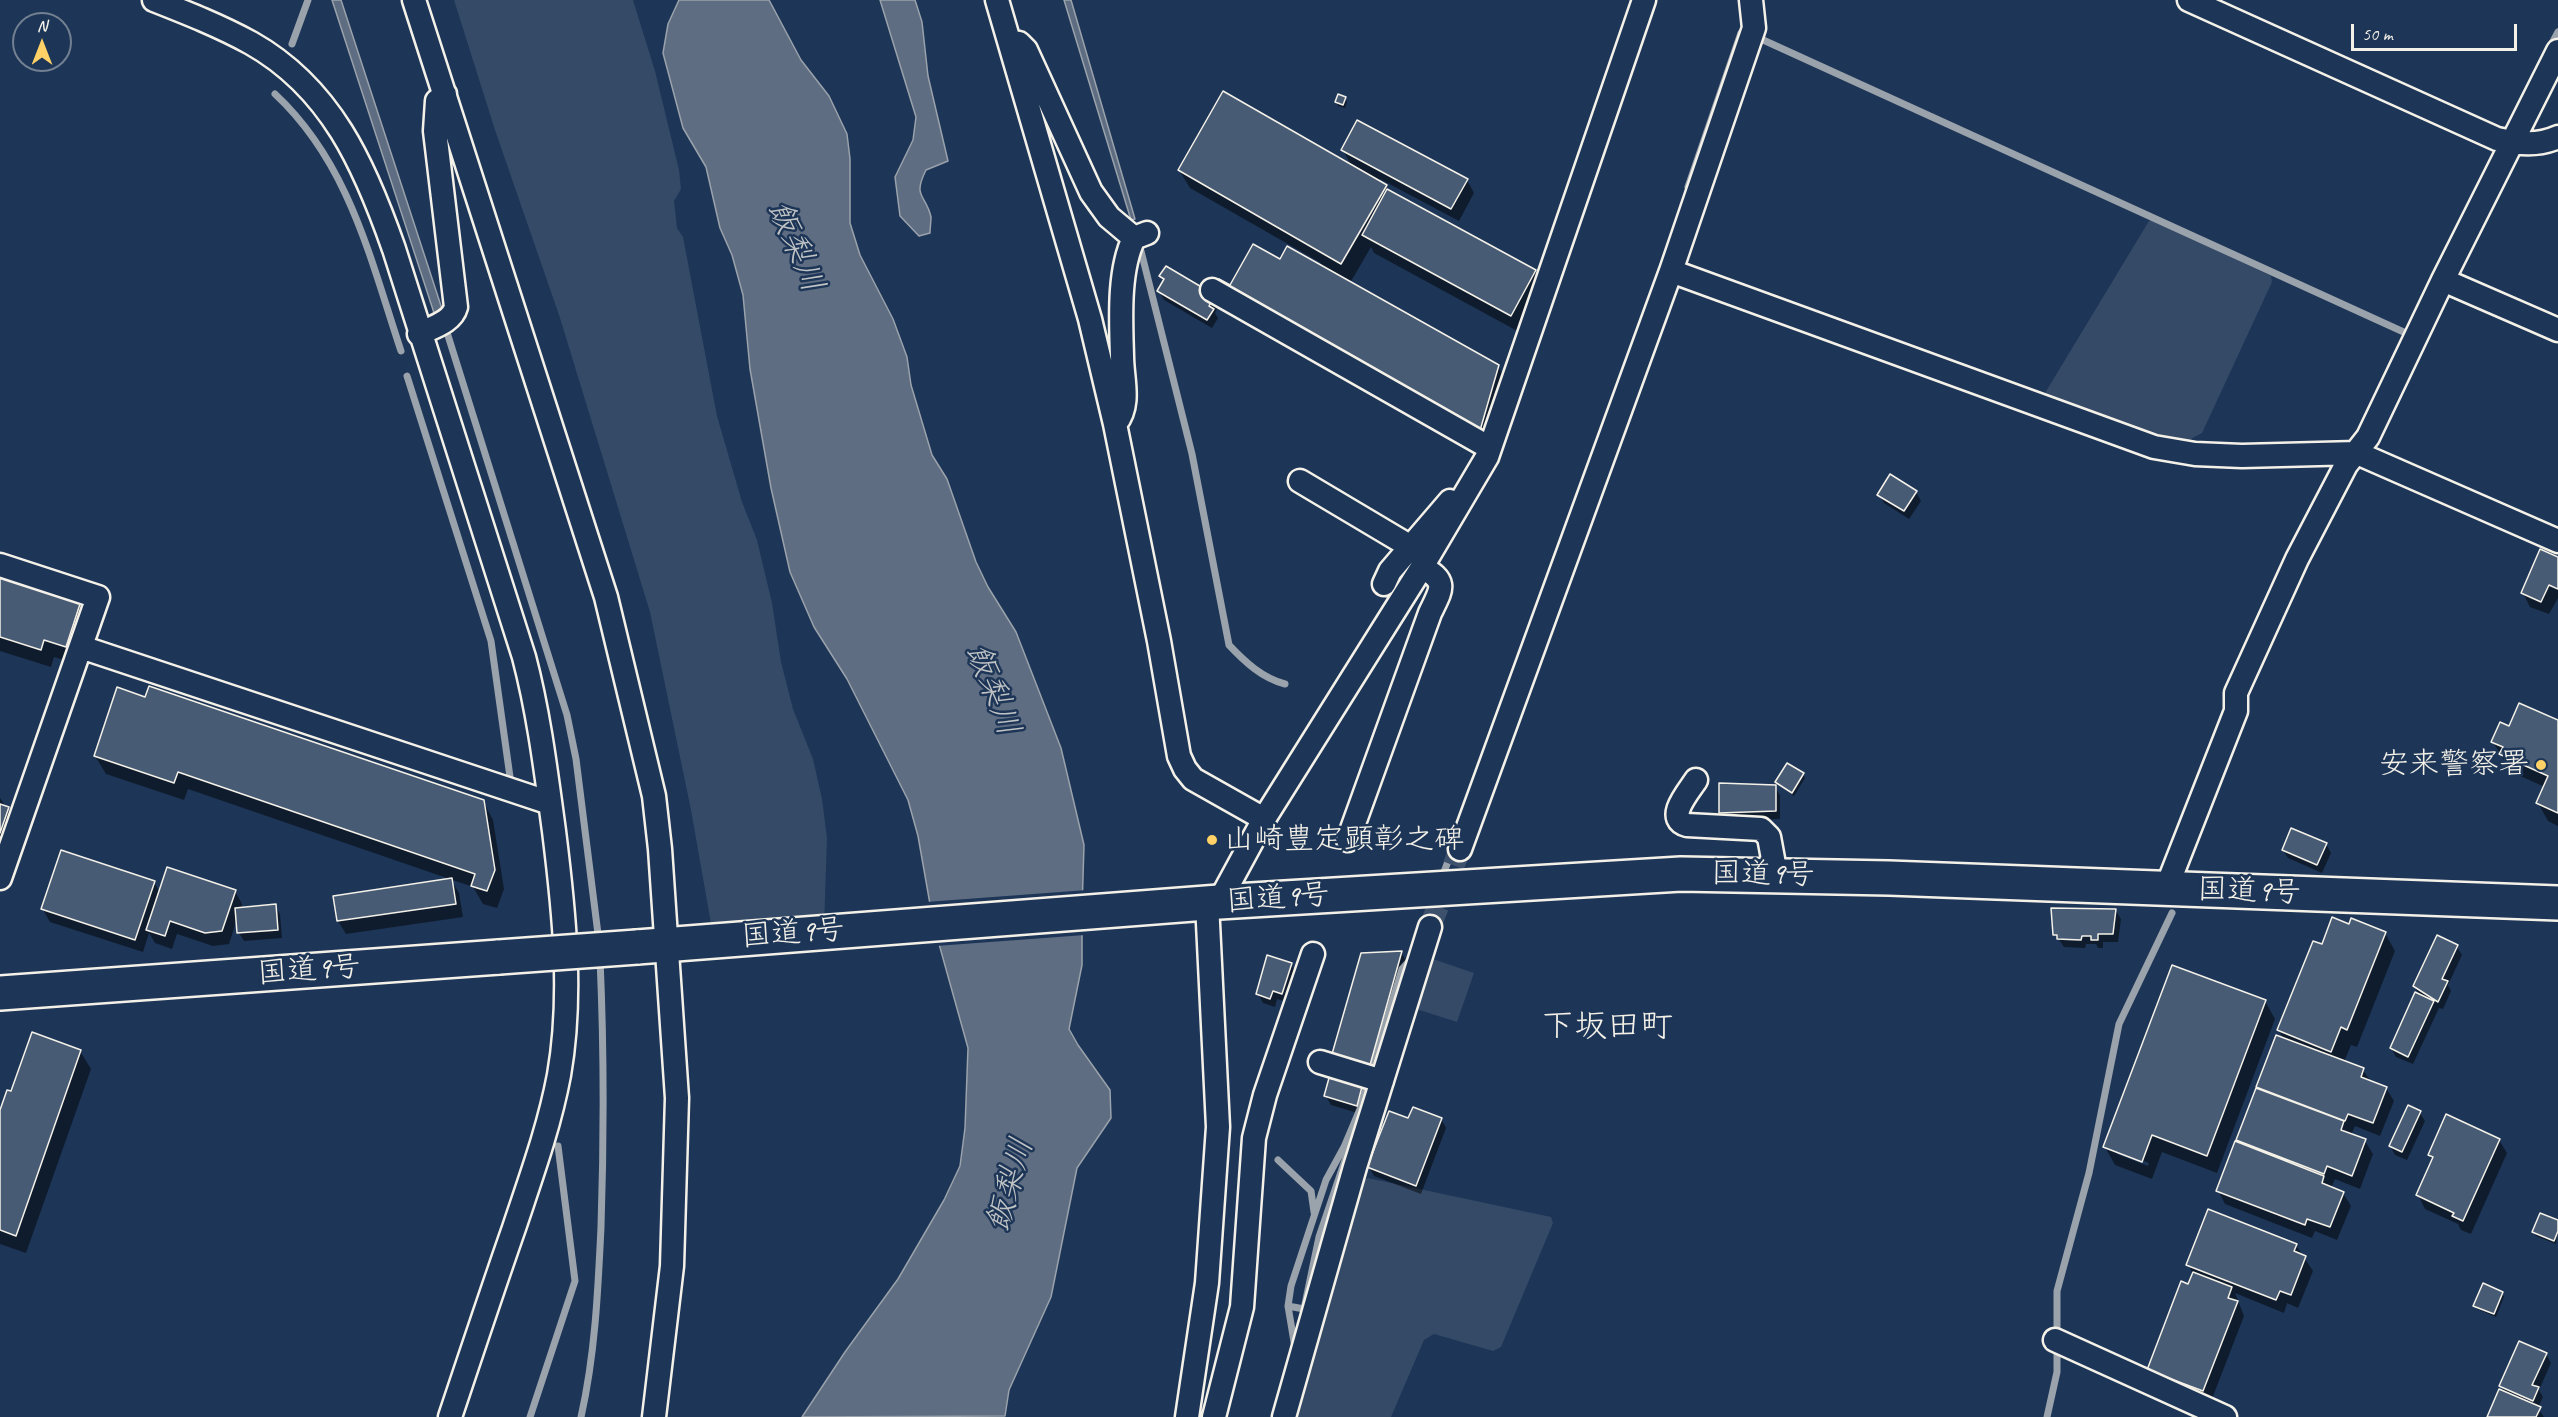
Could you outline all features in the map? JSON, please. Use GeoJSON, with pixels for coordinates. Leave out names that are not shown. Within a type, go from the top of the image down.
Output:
{"type":"FeatureCollection","features":[{"type":"Feature","properties":{"kind":"highway","name":"国道9号"},"geometry":{"type":"LineString","coordinates":[[0,993],[1207,903],[1681,874],[1776,875],[2558,903]]}},
{"type":"Feature","properties":{"kind":"street"},"geometry":{"type":"LineString","coordinates":[[154,0],[252,43],[299,78],[350,142],[365,171],[394,249],[419,334],[524,657],[536,705],[563,910],[565,983],[559,1074],[544,1139],[450,1417]]}},
{"type":"Feature","properties":{"kind":"street"},"geometry":{"type":"LineString","coordinates":[[414,0],[609,608],[654,796],[661,945],[676,1068],[672,1266],[654,1417]]}},
{"type":"Feature","properties":{"kind":"street"},"geometry":{"type":"LineString","coordinates":[[997,0],[1090,319],[1115,424],[1179,756],[1193,779],[1264,819]]}},
{"type":"Feature","properties":{"kind":"street"},"geometry":{"type":"LineString","coordinates":[[1187,1417],[1207,1283],[1218,1127],[1207,903],[1264,819],[1422,567],[1490,448],[1644,0]]}},
{"type":"Feature","properties":{"kind":"street"},"geometry":{"type":"LineString","coordinates":[[1460,849],[1671,271],[1754,27],[1751,0]]}},
{"type":"Feature","properties":{"kind":"street"},"geometry":{"type":"LineString","coordinates":[[2189,0],[2497,139],[2514,143],[2547,142],[2558,137]]}},
{"type":"Feature","properties":{"kind":"street"},"geometry":{"type":"LineString","coordinates":[[1010,42],[1019,43],[1026,50],[1091,192],[1100,206],[1120,228],[1141,236],[1125,260],[1122,357],[1125,405],[1122,416],[1115,424]]}},
{"type":"Feature","properties":{"kind":"street"},"geometry":{"type":"LineString","coordinates":[[2166,889],[2236,711],[2236,693],[2297,559],[2346,465],[2368,437],[2443,280],[2514,143],[2558,51]]}},
{"type":"Feature","properties":{"kind":"street"},"geometry":{"type":"LineString","coordinates":[[419,334],[447,320],[452,316],[456,307],[435,131],[437,102],[445,94]]}},
{"type":"Feature","properties":{"kind":"street"},"geometry":{"type":"LineString","coordinates":[[1671,271],[2154,447],[2194,454],[2242,456],[2356,453],[2558,541]]}},
{"type":"Feature","properties":{"kind":"street"},"geometry":{"type":"LineString","coordinates":[[2443,280],[2558,330]]}},
{"type":"Feature","properties":{"kind":"street"},"geometry":{"type":"LineString","coordinates":[[1212,290],[1490,448]]}},
{"type":"Feature","properties":{"kind":"street"},"geometry":{"type":"LineString","coordinates":[[1384,584],[1390,571],[1436,514],[1476,476]]}},
{"type":"Feature","properties":{"kind":"street"},"geometry":{"type":"LineString","coordinates":[[1300,481],[1411,547]]}},
{"type":"Feature","properties":{"kind":"street"},"geometry":{"type":"LineString","coordinates":[[0,565],[98,597],[0,878]]}},
{"type":"Feature","properties":{"kind":"street"},"geometry":{"type":"LineString","coordinates":[[1348,840],[1430,613],[1442,586],[1438,576],[1422,567]]}},
{"type":"Feature","properties":{"kind":"street"},"geometry":{"type":"LineString","coordinates":[[81,647],[550,803]]}},
{"type":"Feature","properties":{"kind":"street"},"geometry":{"type":"LineString","coordinates":[[1696,780],[1678,807],[1676,814],[1678,820],[1687,825],[1756,827],[1765,831],[1769,837],[1776,875]]}},
{"type":"Feature","properties":{"kind":"street"},"geometry":{"type":"LineString","coordinates":[[1284,1417],[1375,1079],[1430,927]]}},
{"type":"Feature","properties":{"kind":"street"},"geometry":{"type":"LineString","coordinates":[[1214,1417],[1242,1307],[1254,1138],[1265,1095],[1313,954]]}},
{"type":"Feature","properties":{"kind":"street"},"geometry":{"type":"LineString","coordinates":[[1320,1062],[1375,1079]]}},
{"type":"Feature","properties":{"kind":"street"},"geometry":{"type":"LineString","coordinates":[[2058,1341],[2225,1417]]}},
{"type":"Feature","properties":{"kind":"shaded area"},"geometry":{"type":"Polygon","coordinates":[[[454,0],[633,0],[655,71],[679,170],[681,189],[674,201],[677,228],[683,237],[717,416],[742,502],[757,540],[772,603],[781,662],[793,709],[813,759],[822,799],[827,838],[824,927],[713,935],[691,810],[650,612],[560,318],[495,130],[454,0]]]}},
{"type":"Feature","properties":{"kind":"shaded area"},"geometry":{"type":"Polygon","coordinates":[[[2153,220],[2271,276],[2272,282],[2202,433],[2189,440],[2157,435],[2048,397],[2045,393],[2149,221],[2153,220]]]}},
{"type":"Feature","properties":{"kind":"shaded area"},"geometry":{"type":"Polygon","coordinates":[[[1427,957],[1474,973],[1457,1022],[1410,1007],[1427,957]]]}},
{"type":"Feature","properties":{"kind":"shaded area"},"geometry":{"type":"Polygon","coordinates":[[[1368,1178],[1551,1217],[1553,1223],[1501,1347],[1493,1351],[1434,1334],[1424,1340],[1391,1417],[1296,1417],[1364,1180],[1368,1178]]]}},
{"type":"Feature","properties":{"kind":"water"},"geometry":{"type":"Polygon","coordinates":[[[332,0],[341,0],[444,315],[436,319],[332,0]]]}},
{"type":"Feature","properties":{"kind":"water","name":"飯梨川"},"geometry":{"type":"Polygon","coordinates":[[[679,0],[769,0],[801,60],[829,96],[847,134],[850,159],[850,223],[860,255],[893,319],[907,357],[911,385],[932,455],[947,479],[976,562],[988,587],[1016,632],[1061,748],[1084,845],[1082,910],[933,921],[918,836],[908,800],[847,679],[814,627],[790,572],[771,488],[750,369],[743,295],[732,255],[720,228],[706,167],[683,128],[663,53],[668,24],[679,0]]]}},
{"type":"Feature","properties":{"kind":"water"},"geometry":{"type":"Polygon","coordinates":[[[880,0],[915,0],[922,22],[928,76],[948,161],[926,170],[922,179],[920,191],[931,219],[930,233],[919,236],[900,216],[895,177],[913,140],[916,117],[880,0]]]}},
{"type":"Feature","properties":{"kind":"water"},"geometry":{"type":"Polygon","coordinates":[[[1064,0],[1071,0],[1135,219],[1131,220],[1064,0]]]}},
{"type":"Feature","properties":{"kind":"water","name":"飯梨川"},"geometry":{"type":"Polygon","coordinates":[[[1082,916],[1082,965],[1069,1029],[1110,1090],[1111,1118],[1077,1168],[1051,1297],[1009,1390],[1005,1416],[802,1417],[845,1352],[898,1279],[944,1200],[960,1166],[965,1128],[968,1048],[934,926],[1082,916]]]}},
{"type":"Feature","properties":{"kind":"pier"},"geometry":{"type":"Polygon","coordinates":[[[1087,890],[1085,935],[936,946],[926,902],[1087,890]]]}},
{"type":"Feature","properties":{"kind":"building"},"geometry":{"type":"Polygon","coordinates":[[[1223,91],[1387,185],[1341,264],[1178,170],[1223,91]]]}},
{"type":"Feature","properties":{"kind":"building"},"geometry":{"type":"Polygon","coordinates":[[[1338,94],[1346,97],[1343,105],[1335,102],[1338,94]]]}},
{"type":"Feature","properties":{"kind":"building"},"geometry":{"type":"Polygon","coordinates":[[[1357,120],[1468,179],[1451,209],[1341,150],[1357,120]]]}},
{"type":"Feature","properties":{"kind":"building"},"geometry":{"type":"Polygon","coordinates":[[[1387,189],[1536,270],[1511,316],[1362,235],[1387,189]]]}},
{"type":"Feature","properties":{"kind":"building"},"geometry":{"type":"Polygon","coordinates":[[[1253,244],[1280,259],[1287,246],[1499,365],[1479,434],[1216,285],[1219,279],[1230,285],[1253,244]]]}},
{"type":"Feature","properties":{"kind":"building"},"geometry":{"type":"Polygon","coordinates":[[[1166,266],[1215,295],[1209,306],[1214,309],[1207,320],[1157,291],[1164,279],[1159,276],[1166,266]]]}},
{"type":"Feature","properties":{"kind":"building"},"geometry":{"type":"Polygon","coordinates":[[[1890,474],[1917,491],[1904,511],[1877,495],[1890,474]]]}},
{"type":"Feature","properties":{"kind":"building"},"geometry":{"type":"Polygon","coordinates":[[[2540,549],[2558,557],[2558,589],[2549,585],[2541,602],[2521,593],[2540,549]]]}},
{"type":"Feature","properties":{"kind":"building"},"geometry":{"type":"Polygon","coordinates":[[[0,576],[81,601],[66,647],[44,640],[41,650],[0,637],[0,576]]]}},
{"type":"Feature","properties":{"kind":"building"},"geometry":{"type":"Polygon","coordinates":[[[149,686],[484,800],[495,870],[487,891],[471,886],[475,874],[178,772],[174,783],[94,756],[117,687],[145,697],[149,686]]]}},
{"type":"Feature","properties":{"kind":"building","name":"安来警察署"},"geometry":{"type":"Polygon","coordinates":[[[2519,703],[2558,720],[2558,813],[2536,803],[2548,776],[2499,754],[2503,747],[2491,742],[2500,722],[2509,726],[2519,703]]]}},
{"type":"Feature","properties":{"kind":"building"},"geometry":{"type":"Polygon","coordinates":[[[1787,763],[1804,773],[1792,793],[1775,782],[1787,763]]]}},
{"type":"Feature","properties":{"kind":"building"},"geometry":{"type":"Polygon","coordinates":[[[1719,783],[1776,785],[1776,811],[1719,813],[1719,783]]]}},
{"type":"Feature","properties":{"kind":"building"},"geometry":{"type":"Polygon","coordinates":[[[0,804],[9,807],[0,833],[0,804]]]}},
{"type":"Feature","properties":{"kind":"building"},"geometry":{"type":"Polygon","coordinates":[[[2291,828],[2327,843],[2317,865],[2282,850],[2291,828]]]}},
{"type":"Feature","properties":{"kind":"building"},"geometry":{"type":"Polygon","coordinates":[[[61,850],[155,881],[135,940],[41,909],[61,850]]]}},
{"type":"Feature","properties":{"kind":"building"},"geometry":{"type":"Polygon","coordinates":[[[167,867],[236,890],[222,931],[205,933],[170,921],[165,936],[146,930],[167,867]]]}},
{"type":"Feature","properties":{"kind":"building"},"geometry":{"type":"Polygon","coordinates":[[[452,878],[456,904],[337,921],[333,896],[452,878]]]}},
{"type":"Feature","properties":{"kind":"building"},"geometry":{"type":"Polygon","coordinates":[[[276,904],[278,930],[237,933],[235,908],[276,904]]]}},
{"type":"Feature","properties":{"kind":"building"},"geometry":{"type":"Polygon","coordinates":[[[2051,908],[2116,909],[2113,934],[2098,934],[2098,940],[2091,940],[2091,936],[2082,936],[2081,940],[2057,939],[2057,935],[2053,935],[2051,908]]]}},
{"type":"Feature","properties":{"kind":"building"},"geometry":{"type":"Polygon","coordinates":[[[2332,917],[2349,924],[2351,918],[2386,932],[2347,1030],[2341,1027],[2331,1052],[2277,1030],[2313,941],[2322,944],[2332,917]]]}},
{"type":"Feature","properties":{"kind":"building"},"geometry":{"type":"Polygon","coordinates":[[[2437,935],[2458,945],[2442,979],[2448,981],[2438,1002],[2413,986],[2437,935]]]}},
{"type":"Feature","properties":{"kind":"building"},"geometry":{"type":"Polygon","coordinates":[[[1402,951],[1370,1065],[1332,1054],[1361,953],[1402,951]]]}},
{"type":"Feature","properties":{"kind":"building"},"geometry":{"type":"Polygon","coordinates":[[[1267,955],[1292,963],[1282,994],[1273,991],[1270,999],[1256,994],[1267,955]]]}},
{"type":"Feature","properties":{"kind":"building"},"geometry":{"type":"Polygon","coordinates":[[[2172,965],[2266,1000],[2207,1156],[2152,1135],[2142,1162],[2103,1147],[2172,965]]]}},
{"type":"Feature","properties":{"kind":"building"},"geometry":{"type":"Polygon","coordinates":[[[2415,992],[2434,1001],[2408,1057],[2390,1048],[2415,992]]]}},
{"type":"Feature","properties":{"kind":"building"},"geometry":{"type":"Polygon","coordinates":[[[32,1032],[81,1050],[16,1236],[0,1230],[0,1110],[7,1090],[11,1091],[32,1032]]]}},
{"type":"Feature","properties":{"kind":"building"},"geometry":{"type":"Polygon","coordinates":[[[2276,1035],[2364,1068],[2361,1077],[2387,1087],[2373,1123],[2348,1114],[2345,1121],[2256,1087],[2276,1035]]]}},
{"type":"Feature","properties":{"kind":"building"},"geometry":{"type":"Polygon","coordinates":[[[1335,1075],[1363,1083],[1357,1106],[1324,1096],[1329,1078],[1333,1079],[1335,1075]]]}},
{"type":"Feature","properties":{"kind":"building"},"geometry":{"type":"Polygon","coordinates":[[[2256,1088],[2344,1121],[2341,1130],[2366,1139],[2352,1176],[2327,1166],[2324,1174],[2236,1140],[2256,1088]]]}},
{"type":"Feature","properties":{"kind":"building"},"geometry":{"type":"Polygon","coordinates":[[[2408,1105],[2421,1111],[2402,1152],[2389,1146],[2408,1105]]]}},
{"type":"Feature","properties":{"kind":"building"},"geometry":{"type":"Polygon","coordinates":[[[1413,1107],[1442,1118],[1416,1186],[1367,1167],[1389,1111],[1408,1118],[1413,1107]]]}},
{"type":"Feature","properties":{"kind":"building"},"geometry":{"type":"Polygon","coordinates":[[[2446,1114],[2500,1139],[2463,1221],[2452,1216],[2454,1213],[2416,1195],[2433,1157],[2428,1155],[2446,1114]]]}},
{"type":"Feature","properties":{"kind":"building"},"geometry":{"type":"Polygon","coordinates":[[[2235,1141],[2324,1176],[2322,1183],[2344,1192],[2330,1227],[2307,1219],[2305,1225],[2216,1191],[2235,1141]]]}},
{"type":"Feature","properties":{"kind":"building"},"geometry":{"type":"Polygon","coordinates":[[[2208,1209],[2297,1244],[2294,1251],[2306,1256],[2291,1295],[2280,1291],[2276,1300],[2186,1265],[2208,1209]]]}},
{"type":"Feature","properties":{"kind":"building"},"geometry":{"type":"Polygon","coordinates":[[[2540,1213],[2558,1220],[2558,1231],[2554,1241],[2532,1232],[2540,1213]]]}},
{"type":"Feature","properties":{"kind":"building"},"geometry":{"type":"Polygon","coordinates":[[[2193,1272],[2232,1287],[2228,1298],[2238,1301],[2203,1391],[2147,1370],[2181,1281],[2188,1284],[2193,1272]]]}},
{"type":"Feature","properties":{"kind":"building"},"geometry":{"type":"Polygon","coordinates":[[[2483,1283],[2503,1292],[2494,1314],[2473,1306],[2483,1283]]]}},
{"type":"Feature","properties":{"kind":"building"},"geometry":{"type":"Polygon","coordinates":[[[2519,1341],[2547,1353],[2532,1385],[2539,1387],[2533,1401],[2499,1386],[2519,1341]]]}},
{"type":"Feature","properties":{"kind":"building"},"geometry":{"type":"Polygon","coordinates":[[[2499,1389],[2541,1407],[2536,1417],[2487,1417],[2499,1389]]]}},
{"type":"Feature","properties":{"kind":"waterway"},"geometry":{"type":"LineString","coordinates":[[292,44],[308,0]]}},
{"type":"Feature","properties":{"kind":"waterway"},"geometry":{"type":"LineString","coordinates":[[2550,47],[2558,32]]}},
{"type":"Feature","properties":{"kind":"waterway"},"geometry":{"type":"LineString","coordinates":[[1688,187],[1741,33]]}},
{"type":"Feature","properties":{"kind":"waterway"},"geometry":{"type":"LineString","coordinates":[[1761,39],[2408,334]]}},
{"type":"Feature","properties":{"kind":"waterway"},"geometry":{"type":"LineString","coordinates":[[275,94],[322,150],[339,181],[367,247],[401,351]]}},
{"type":"Feature","properties":{"kind":"waterway"},"geometry":{"type":"LineString","coordinates":[[1141,251],[1192,454],[1229,645],[1254,669],[1285,684]]}},
{"type":"Feature","properties":{"kind":"waterway"},"geometry":{"type":"LineString","coordinates":[[445,326],[567,715],[576,759],[599,942]]}},
{"type":"Feature","properties":{"kind":"waterway"},"geometry":{"type":"LineString","coordinates":[[407,376],[491,641],[510,777]]}},
{"type":"Feature","properties":{"kind":"waterway"},"geometry":{"type":"LineString","coordinates":[[1441,880],[1453,848]]}},
{"type":"Feature","properties":{"kind":"waterway"},"geometry":{"type":"LineString","coordinates":[[1424,924],[1434,898]]}},
{"type":"Feature","properties":{"kind":"waterway"},"geometry":{"type":"LineString","coordinates":[[2047,1417],[2057,1372],[2057,1291],[2089,1173],[2119,1024],[2172,913]]}},
{"type":"Feature","properties":{"kind":"waterway"},"geometry":{"type":"LineString","coordinates":[[581,1417],[593,1347],[601,1227],[603,1093],[600,959]]}},
{"type":"Feature","properties":{"kind":"waterway"},"geometry":{"type":"LineString","coordinates":[[1295,1348],[1288,1306],[1291,1286],[1326,1180],[1344,1147],[1360,1109],[1402,969],[1410,960]]}},
{"type":"Feature","properties":{"kind":"waterway"},"geometry":{"type":"LineString","coordinates":[[1288,1306],[1304,1309],[1319,1237],[1355,1131]]}},
{"type":"Feature","properties":{"kind":"waterway"},"geometry":{"type":"LineString","coordinates":[[530,1417],[575,1281],[558,1146]]}},
{"type":"Feature","properties":{"kind":"waterway"},"geometry":{"type":"LineString","coordinates":[[1278,1160],[1311,1191],[1314,1212]]}},
{"type":"Feature","properties":{"kind":"tunnel"},"geometry":{"type":"LineString","coordinates":[[1430,927],[1460,849]]}},
{"type":"Feature","properties":{"kind":"place","name":"安来警察署"},"geometry":{"type":"Point","coordinates":[2541,765]}},
{"type":"Feature","properties":{"kind":"place","name":"山崎豊定顕彰之碑"},"geometry":{"type":"Point","coordinates":[1212,840]}},
{"type":"Feature","properties":{"kind":"district","name":"下坂田町"},"geometry":{"type":"Point","coordinates":[1607,1027]}}]}
